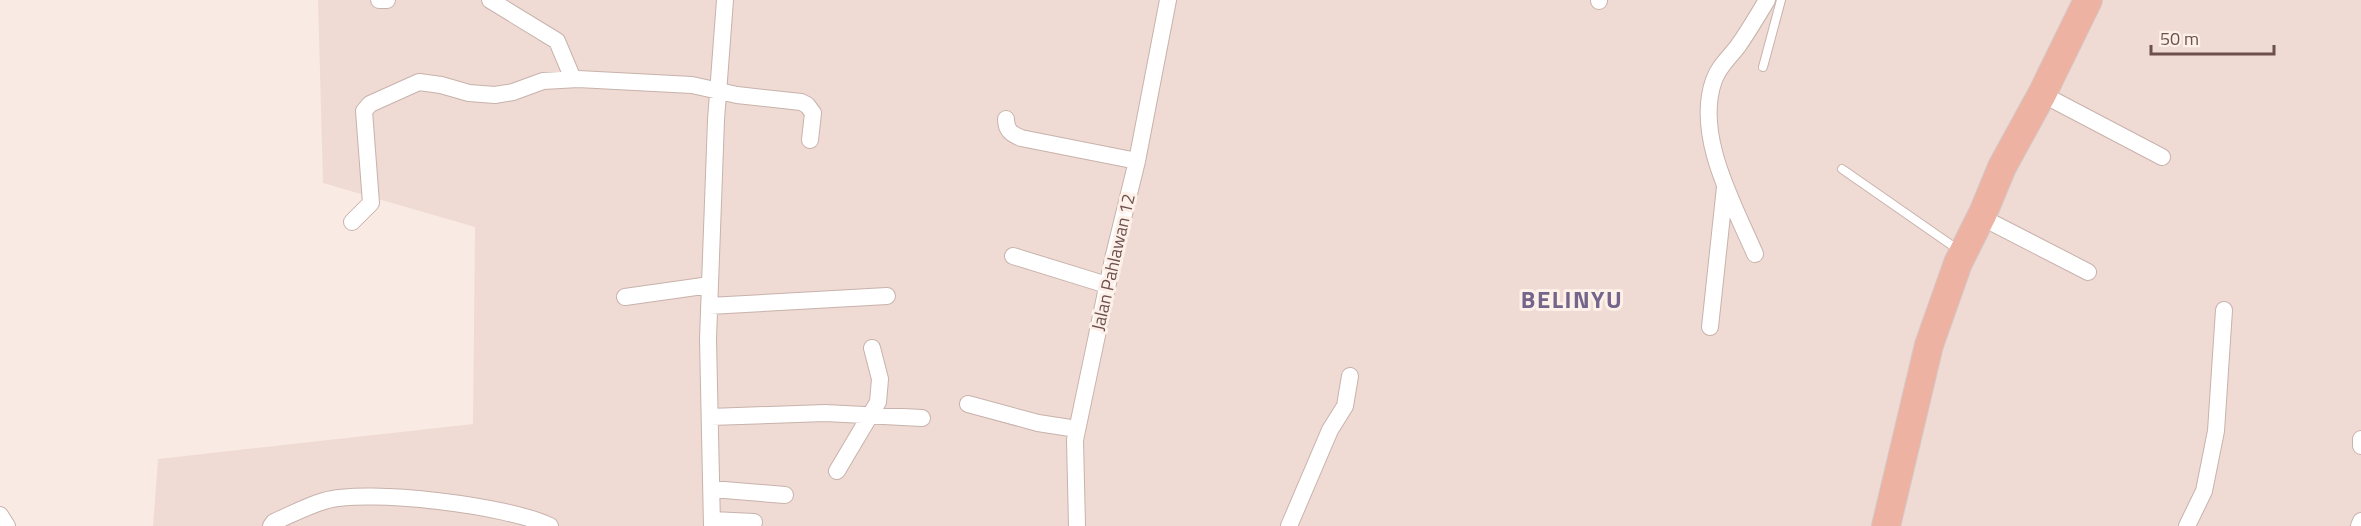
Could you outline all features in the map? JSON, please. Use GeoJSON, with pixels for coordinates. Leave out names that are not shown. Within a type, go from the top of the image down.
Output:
{"type":"FeatureCollection","features":[{"type":"Feature","properties":{"kind":"highway"},"geometry":{"type":"LineString","coordinates":[[1886,526],[1929,345],[1963,253],[2002,167],[2042,94],[2088,0]]}},
{"type":"Feature","properties":{"kind":"street"},"geometry":{"type":"LineString","coordinates":[[379,0],[387,0]]}},
{"type":"Feature","properties":{"kind":"street"},"geometry":{"type":"LineString","coordinates":[[490,0],[551,35],[557,41],[573,79]]}},
{"type":"Feature","properties":{"kind":"street"},"geometry":{"type":"LineString","coordinates":[[725,0],[709,306],[712,523],[754,522]]}},
{"type":"Feature","properties":{"kind":"street","name":"Jalan Pahlawan 12"},"geometry":{"type":"LineString","coordinates":[[1077,526],[1075,440],[1107,285],[1137,161],[1168,0]]}},
{"type":"Feature","properties":{"kind":"street"},"geometry":{"type":"LineString","coordinates":[[1755,255],[1718,169],[1707,105],[1714,80],[1723,62],[1739,44],[1767,0]]}},
{"type":"Feature","properties":{"kind":"street"},"geometry":{"type":"LineString","coordinates":[[352,222],[371,203],[364,111],[370,104],[419,82],[469,93],[495,95],[513,92],[543,81],[573,79],[692,85],[737,95],[792,101],[807,105],[813,113],[810,140]]}},
{"type":"Feature","properties":{"kind":"street"},"geometry":{"type":"LineString","coordinates":[[2042,94],[2162,157]]}},
{"type":"Feature","properties":{"kind":"street"},"geometry":{"type":"LineString","coordinates":[[1006,119],[1006,126],[1011,134],[1021,138],[1137,161]]}},
{"type":"Feature","properties":{"kind":"street"},"geometry":{"type":"LineString","coordinates":[[1710,327],[1725,186]]}},
{"type":"Feature","properties":{"kind":"street"},"geometry":{"type":"LineString","coordinates":[[1981,217],[2088,272]]}},
{"type":"Feature","properties":{"kind":"street"},"geometry":{"type":"LineString","coordinates":[[1013,256],[1107,285]]}},
{"type":"Feature","properties":{"kind":"street"},"geometry":{"type":"LineString","coordinates":[[625,297],[710,285]]}},
{"type":"Feature","properties":{"kind":"street"},"geometry":{"type":"LineString","coordinates":[[709,306],[887,296]]}},
{"type":"Feature","properties":{"kind":"street"},"geometry":{"type":"LineString","coordinates":[[2187,526],[2204,490],[2216,431],[2224,310]]}},
{"type":"Feature","properties":{"kind":"street"},"geometry":{"type":"LineString","coordinates":[[837,471],[878,402],[880,391],[872,348]]}},
{"type":"Feature","properties":{"kind":"street"},"geometry":{"type":"LineString","coordinates":[[1288,526],[1330,430],[1345,406],[1350,376]]}},
{"type":"Feature","properties":{"kind":"street"},"geometry":{"type":"LineString","coordinates":[[968,404],[1038,423],[1077,429]]}},
{"type":"Feature","properties":{"kind":"street"},"geometry":{"type":"LineString","coordinates":[[710,417],[825,413],[922,417]]}},
{"type":"Feature","properties":{"kind":"street"},"geometry":{"type":"LineString","coordinates":[[2361,439],[2361,446]]}},
{"type":"Feature","properties":{"kind":"street"},"geometry":{"type":"LineString","coordinates":[[712,489],[785,495]]}},
{"type":"Feature","properties":{"kind":"street"},"geometry":{"type":"LineString","coordinates":[[271,526],[274,522],[325,501],[354,496],[404,498],[474,507],[535,519],[550,526]]}},
{"type":"Feature","properties":{"kind":"street"},"geometry":{"type":"LineString","coordinates":[[0,515],[7,526]]}},
{"type":"Feature","properties":{"kind":"street"},"geometry":{"type":"LineString","coordinates":[[2359,526],[2361,521]]}},
{"type":"Feature","properties":{"kind":"lane"},"geometry":{"type":"LineString","coordinates":[[1763,67],[1781,0]]}},
{"type":"Feature","properties":{"kind":"lane"},"geometry":{"type":"LineString","coordinates":[[1842,169],[1963,253]]}},
{"type":"Feature","properties":{"kind":"shaded area"},"geometry":{"type":"Polygon","coordinates":[[[318,0],[2361,0],[2361,526],[153,526],[158,459],[473,424],[475,227],[323,183],[318,0]]]}},
{"type":"Feature","properties":{"kind":"district","name":"BELINYU"},"geometry":{"type":"Point","coordinates":[1572,299]}}]}
